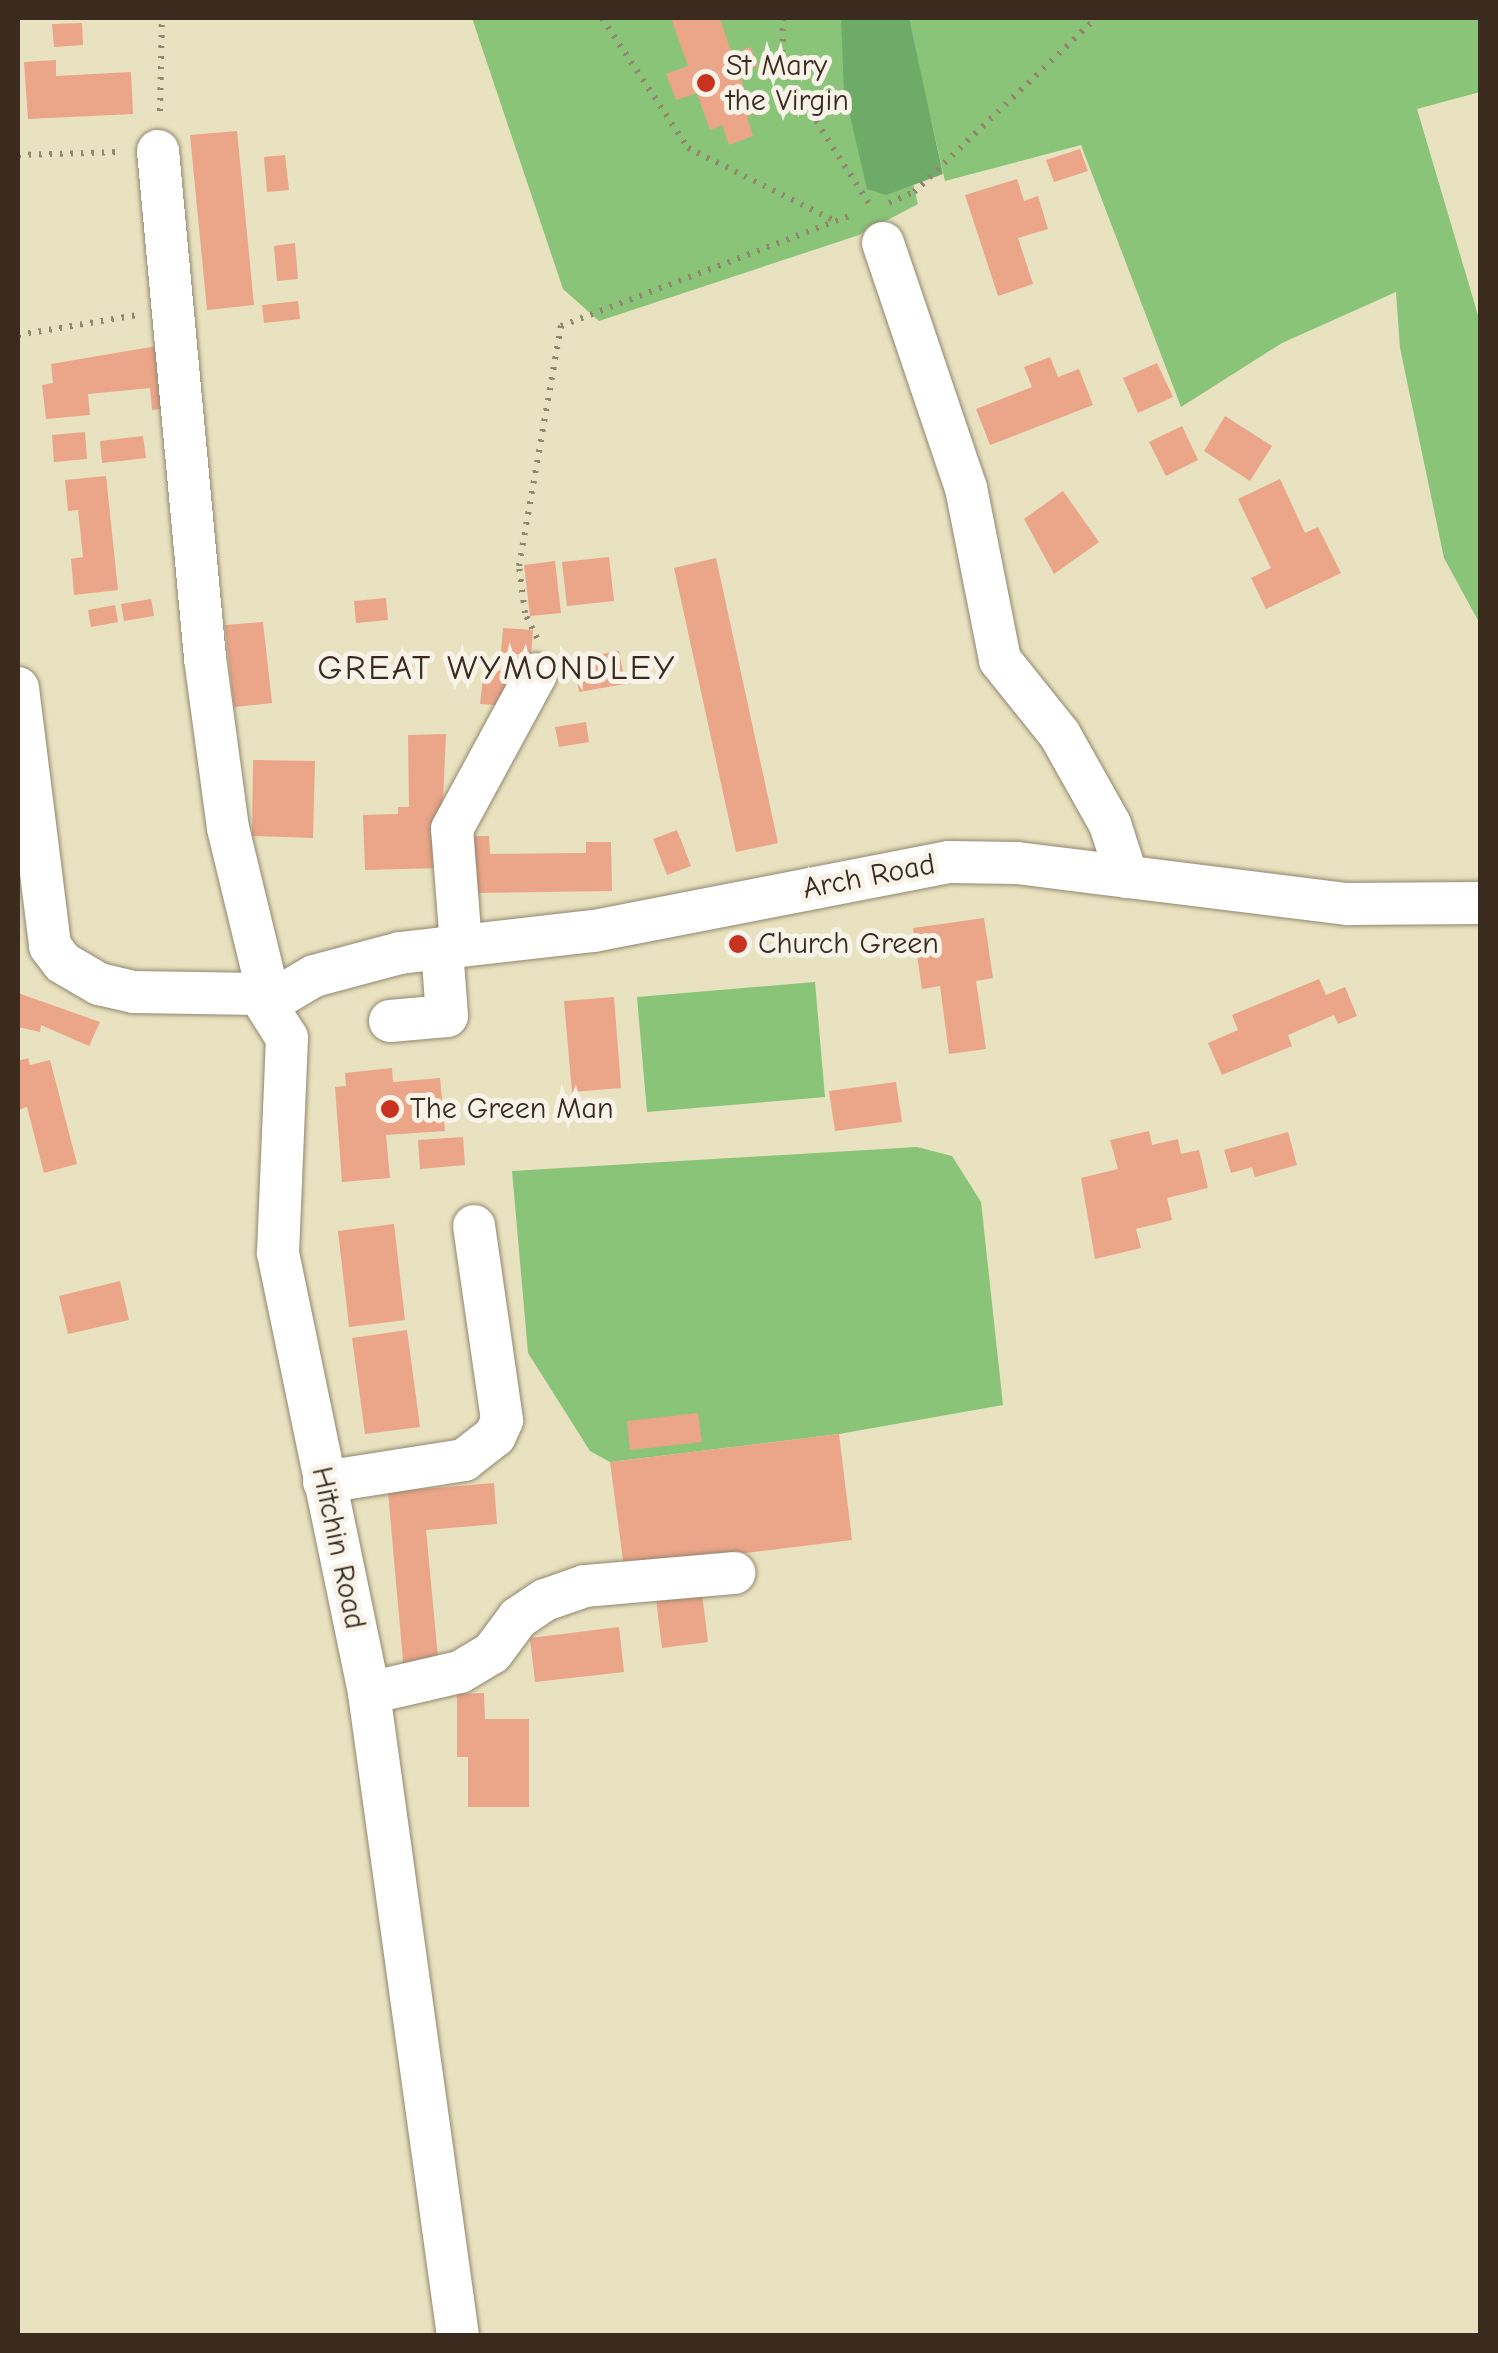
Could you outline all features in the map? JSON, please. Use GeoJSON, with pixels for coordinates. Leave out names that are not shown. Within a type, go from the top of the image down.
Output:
{"type":"FeatureCollection","features":[{"type":"Feature","properties":{"kind":"street","name":"Hitchin Road"},"geometry":{"type":"LineString","coordinates":[[158,151],[168,310],[228,828],[270,1002],[290,1056],[278,1157],[278,1253],[369,1694],[458,2336]]}},
{"type":"Feature","properties":{"kind":"street"},"geometry":{"type":"LineString","coordinates":[[878,226],[966,488],[1000,660],[1060,735],[1110,824],[1127,877]]}},
{"type":"Feature","properties":{"kind":"street"},"geometry":{"type":"LineString","coordinates":[[390,1021],[447,1016],[452,946],[452,830],[536,674]]}},
{"type":"Feature","properties":{"kind":"street"},"geometry":{"type":"LineString","coordinates":[[18,688],[34,950],[100,984],[180,994],[244,990],[270,1002]]}},
{"type":"Feature","properties":{"kind":"street","name":"Arch Road"},"geometry":{"type":"LineString","coordinates":[[270,1002],[347,964],[452,946],[594,931],[949,862],[1127,877],[1348,904],[1480,903]]}},
{"type":"Feature","properties":{"kind":"street"},"geometry":{"type":"LineString","coordinates":[[324,1482],[464,1460],[495,1436],[502,1420],[474,1226]]}},
{"type":"Feature","properties":{"kind":"street"},"geometry":{"type":"LineString","coordinates":[[369,1694],[460,1672],[492,1653],[518,1618],[558,1595],[586,1586],[734,1573]]}},
{"type":"Feature","properties":{"kind":"path"},"geometry":{"type":"LineString","coordinates":[[18,155],[158,151],[162,18]]}},
{"type":"Feature","properties":{"kind":"path"},"geometry":{"type":"LineString","coordinates":[[602,18],[688,148],[832,220],[878,226]]}},
{"type":"Feature","properties":{"kind":"path"},"geometry":{"type":"LineString","coordinates":[[782,18],[782,68],[878,226]]}},
{"type":"Feature","properties":{"kind":"path"},"geometry":{"type":"LineString","coordinates":[[878,226],[1096,18]]}},
{"type":"Feature","properties":{"kind":"path"},"geometry":{"type":"LineString","coordinates":[[536,674],[537,634],[525,614],[520,566],[562,326],[832,220]]}},
{"type":"Feature","properties":{"kind":"path"},"geometry":{"type":"LineString","coordinates":[[18,335],[168,310]]}},
{"type":"Feature","properties":{"kind":"green space"},"geometry":{"type":"Polygon","coordinates":[[[472,18],[872,18],[918,204],[859,235],[599,321],[563,289],[472,18]]]}},
{"type":"Feature","properties":{"kind":"green space"},"geometry":{"type":"Polygon","coordinates":[[[841,18],[909,18],[943,174],[886,195],[867,189],[844,90],[841,18]]]}},
{"type":"Feature","properties":{"kind":"green space"},"geometry":{"type":"Polygon","coordinates":[[[908,18],[1480,18],[1480,92],[1417,109],[1480,322],[1480,624],[1444,558],[1400,348],[1396,292],[1282,343],[1181,407],[1081,145],[945,181],[908,18]]]}},
{"type":"Feature","properties":{"kind":"green space"},"geometry":{"type":"Polygon","coordinates":[[[815,982],[825,1097],[647,1112],[637,997],[815,982]]]}},
{"type":"Feature","properties":{"kind":"green space"},"geometry":{"type":"Polygon","coordinates":[[[917,1147],[952,1156],[981,1202],[1003,1405],[839,1434],[610,1462],[590,1451],[528,1353],[512,1171],[917,1147]]]}},
{"type":"Feature","properties":{"kind":"building","name":"St Mary the Virgin"},"geometry":{"type":"Polygon","coordinates":[[[671,18],[720,18],[732,54],[751,47],[758,66],[739,73],[753,114],[747,117],[753,136],[729,145],[722,125],[710,130],[697,93],[676,100],[666,74],[688,66],[671,18]]]}},
{"type":"Feature","properties":{"kind":"building"},"geometry":{"type":"Polygon","coordinates":[[[82,23],[83,45],[54,47],[52,24],[82,23]]]}},
{"type":"Feature","properties":{"kind":"building"},"geometry":{"type":"Polygon","coordinates":[[[56,60],[56,76],[131,72],[133,114],[28,119],[24,62],[56,60]]]}},
{"type":"Feature","properties":{"kind":"building"},"geometry":{"type":"Polygon","coordinates":[[[237,131],[254,305],[207,310],[190,135],[237,131]]]}},
{"type":"Feature","properties":{"kind":"building"},"geometry":{"type":"Polygon","coordinates":[[[1080,149],[1088,171],[1054,182],[1046,160],[1080,149]]]}},
{"type":"Feature","properties":{"kind":"building"},"geometry":{"type":"Polygon","coordinates":[[[285,155],[289,190],[267,192],[264,157],[285,155]]]}},
{"type":"Feature","properties":{"kind":"building"},"geometry":{"type":"Polygon","coordinates":[[[1017,179],[1024,201],[1038,196],[1048,229],[1018,238],[1033,284],[998,296],[965,195],[1017,179]]]}},
{"type":"Feature","properties":{"kind":"building"},"geometry":{"type":"Polygon","coordinates":[[[295,243],[298,279],[277,281],[274,246],[295,243]]]}},
{"type":"Feature","properties":{"kind":"building"},"geometry":{"type":"Polygon","coordinates":[[[298,301],[300,319],[264,323],[262,305],[298,301]]]}},
{"type":"Feature","properties":{"kind":"building"},"geometry":{"type":"Polygon","coordinates":[[[169,344],[176,407],[152,410],[150,388],[88,394],[90,415],[46,419],[42,385],[53,383],[51,364],[169,344]]]}},
{"type":"Feature","properties":{"kind":"building"},"geometry":{"type":"Polygon","coordinates":[[[1050,357],[1058,377],[1079,369],[1093,405],[990,445],[976,409],[1032,387],[1024,367],[1050,357]]]}},
{"type":"Feature","properties":{"kind":"building"},"geometry":{"type":"Polygon","coordinates":[[[1157,363],[1173,397],[1138,413],[1123,378],[1157,363]]]}},
{"type":"Feature","properties":{"kind":"building"},"geometry":{"type":"Polygon","coordinates":[[[1225,416],[1272,446],[1250,481],[1204,451],[1225,416]]]}},
{"type":"Feature","properties":{"kind":"building"},"geometry":{"type":"Polygon","coordinates":[[[1182,426],[1198,460],[1166,476],[1149,442],[1182,426]]]}},
{"type":"Feature","properties":{"kind":"building"},"geometry":{"type":"Polygon","coordinates":[[[85,432],[87,459],[54,462],[52,435],[85,432]]]}},
{"type":"Feature","properties":{"kind":"building"},"geometry":{"type":"Polygon","coordinates":[[[143,436],[146,458],[102,463],[100,441],[143,436]]]}},
{"type":"Feature","properties":{"kind":"building"},"geometry":{"type":"Polygon","coordinates":[[[106,476],[118,590],[74,595],[71,559],[83,557],[78,510],[68,511],[65,480],[106,476]]]}},
{"type":"Feature","properties":{"kind":"building"},"geometry":{"type":"Polygon","coordinates":[[[1280,479],[1305,533],[1318,527],[1341,573],[1266,609],[1251,578],[1271,568],[1238,499],[1280,479]]]}},
{"type":"Feature","properties":{"kind":"building"},"geometry":{"type":"Polygon","coordinates":[[[1063,491],[1099,542],[1054,574],[1024,519],[1063,491]]]}},
{"type":"Feature","properties":{"kind":"building"},"geometry":{"type":"Polygon","coordinates":[[[609,557],[614,601],[567,606],[562,562],[609,557]]]}},
{"type":"Feature","properties":{"kind":"building"},"geometry":{"type":"Polygon","coordinates":[[[716,558],[778,843],[736,852],[674,568],[716,558]]]}},
{"type":"Feature","properties":{"kind":"building"},"geometry":{"type":"Polygon","coordinates":[[[555,561],[561,613],[530,616],[524,565],[555,561]]]}},
{"type":"Feature","properties":{"kind":"building"},"geometry":{"type":"Polygon","coordinates":[[[386,598],[388,620],[356,623],[354,601],[386,598]]]}},
{"type":"Feature","properties":{"kind":"building"},"geometry":{"type":"Polygon","coordinates":[[[151,599],[154,616],[124,621],[121,604],[151,599]]]}},
{"type":"Feature","properties":{"kind":"building"},"geometry":{"type":"Polygon","coordinates":[[[115,605],[118,622],[91,627],[88,610],[115,605]]]}},
{"type":"Feature","properties":{"kind":"building"},"geometry":{"type":"Polygon","coordinates":[[[263,622],[272,703],[234,707],[225,625],[263,622]]]}},
{"type":"Feature","properties":{"kind":"building"},"geometry":{"type":"Polygon","coordinates":[[[503,628],[533,630],[531,655],[501,653],[503,628]]]}},
{"type":"Feature","properties":{"kind":"building"},"geometry":{"type":"Polygon","coordinates":[[[619,651],[625,684],[579,692],[574,659],[619,651]]]}},
{"type":"Feature","properties":{"kind":"building"},"geometry":{"type":"Polygon","coordinates":[[[484,669],[513,672],[510,706],[480,704],[484,669]]]}},
{"type":"Feature","properties":{"kind":"building"},"geometry":{"type":"Polygon","coordinates":[[[586,722],[589,742],[559,747],[555,727],[586,722]]]}},
{"type":"Feature","properties":{"kind":"building"},"geometry":{"type":"Polygon","coordinates":[[[446,734],[440,868],[365,870],[363,815],[398,814],[398,807],[409,807],[408,735],[446,734]]]}},
{"type":"Feature","properties":{"kind":"building"},"geometry":{"type":"Polygon","coordinates":[[[253,760],[315,761],[313,838],[252,836],[253,760]]]}},
{"type":"Feature","properties":{"kind":"building"},"geometry":{"type":"Polygon","coordinates":[[[677,830],[691,866],[667,875],[653,839],[677,830]]]}},
{"type":"Feature","properties":{"kind":"building"},"geometry":{"type":"Polygon","coordinates":[[[470,836],[489,836],[490,854],[586,853],[586,842],[611,842],[612,891],[471,893],[470,836]]]}},
{"type":"Feature","properties":{"kind":"building"},"geometry":{"type":"Polygon","coordinates":[[[984,918],[993,978],[976,981],[986,1049],[949,1054],[940,986],[922,989],[913,928],[984,918]]]}},
{"type":"Feature","properties":{"kind":"building"},"geometry":{"type":"Polygon","coordinates":[[[1319,979],[1326,995],[1345,987],[1357,1016],[1338,1024],[1334,1015],[1288,1035],[1292,1046],[1222,1075],[1208,1043],[1238,1030],[1232,1015],[1319,979]]]}},
{"type":"Feature","properties":{"kind":"building"},"geometry":{"type":"Polygon","coordinates":[[[18,993],[100,1022],[89,1046],[41,1025],[40,1032],[18,1027],[18,993]]]}},
{"type":"Feature","properties":{"kind":"building"},"geometry":{"type":"Polygon","coordinates":[[[614,997],[621,1088],[572,1092],[564,1001],[614,997]]]}},
{"type":"Feature","properties":{"kind":"building"},"geometry":{"type":"Polygon","coordinates":[[[28,1058],[30,1065],[50,1060],[77,1164],[44,1173],[27,1107],[18,1110],[18,1061],[28,1058]]]}},
{"type":"Feature","properties":{"kind":"building","name":"The Green Man"},"geometry":{"type":"Polygon","coordinates":[[[392,1068],[393,1082],[440,1078],[445,1131],[386,1135],[390,1178],[342,1182],[335,1087],[346,1086],[345,1073],[392,1068]]]}},
{"type":"Feature","properties":{"kind":"building"},"geometry":{"type":"Polygon","coordinates":[[[896,1082],[902,1122],[835,1131],[829,1091],[896,1082]]]}},
{"type":"Feature","properties":{"kind":"building"},"geometry":{"type":"Polygon","coordinates":[[[1149,1131],[1152,1145],[1178,1139],[1181,1154],[1199,1150],[1208,1188],[1167,1198],[1172,1220],[1136,1229],[1141,1248],[1095,1259],[1081,1178],[1118,1169],[1110,1140],[1149,1131]]]}},
{"type":"Feature","properties":{"kind":"building"},"geometry":{"type":"Polygon","coordinates":[[[1288,1132],[1297,1165],[1255,1177],[1252,1167],[1231,1173],[1224,1150],[1288,1132]]]}},
{"type":"Feature","properties":{"kind":"building"},"geometry":{"type":"Polygon","coordinates":[[[463,1137],[465,1165],[420,1169],[418,1140],[463,1137]]]}},
{"type":"Feature","properties":{"kind":"building"},"geometry":{"type":"Polygon","coordinates":[[[394,1224],[405,1320],[349,1327],[338,1231],[394,1224]]]}},
{"type":"Feature","properties":{"kind":"building"},"geometry":{"type":"Polygon","coordinates":[[[120,1281],[129,1320],[68,1334],[59,1296],[120,1281]]]}},
{"type":"Feature","properties":{"kind":"building"},"geometry":{"type":"Polygon","coordinates":[[[407,1330],[420,1427],[365,1434],[352,1338],[407,1330]]]}},
{"type":"Feature","properties":{"kind":"building"},"geometry":{"type":"Polygon","coordinates":[[[698,1413],[702,1442],[630,1450],[627,1421],[698,1413]]]}},
{"type":"Feature","properties":{"kind":"building"},"geometry":{"type":"Polygon","coordinates":[[[839,1434],[852,1540],[624,1568],[610,1462],[839,1434]]]}},
{"type":"Feature","properties":{"kind":"building"},"geometry":{"type":"Polygon","coordinates":[[[494,1483],[497,1524],[426,1530],[439,1668],[404,1672],[388,1492],[494,1483]]]}},
{"type":"Feature","properties":{"kind":"building"},"geometry":{"type":"Polygon","coordinates":[[[701,1585],[708,1642],[662,1648],[655,1591],[701,1585]]]}},
{"type":"Feature","properties":{"kind":"building"},"geometry":{"type":"Polygon","coordinates":[[[619,1627],[624,1672],[535,1682],[530,1638],[619,1627]]]}},
{"type":"Feature","properties":{"kind":"building"},"geometry":{"type":"Polygon","coordinates":[[[484,1693],[485,1719],[529,1719],[529,1807],[468,1807],[468,1757],[457,1757],[457,1694],[484,1693]]]}},
{"type":"Feature","properties":{"kind":"place","name":"St Mary the Virgin"},"geometry":{"type":"Point","coordinates":[706,83]}},
{"type":"Feature","properties":{"kind":"place","name":"Church Green"},"geometry":{"type":"Point","coordinates":[738,944]}},
{"type":"Feature","properties":{"kind":"place","name":"The Green Man"},"geometry":{"type":"Point","coordinates":[390,1109]}},
{"type":"Feature","properties":{"kind":"district","name":"GREAT WYMONDLEY"},"geometry":{"type":"Point","coordinates":[497,668]}}]}
